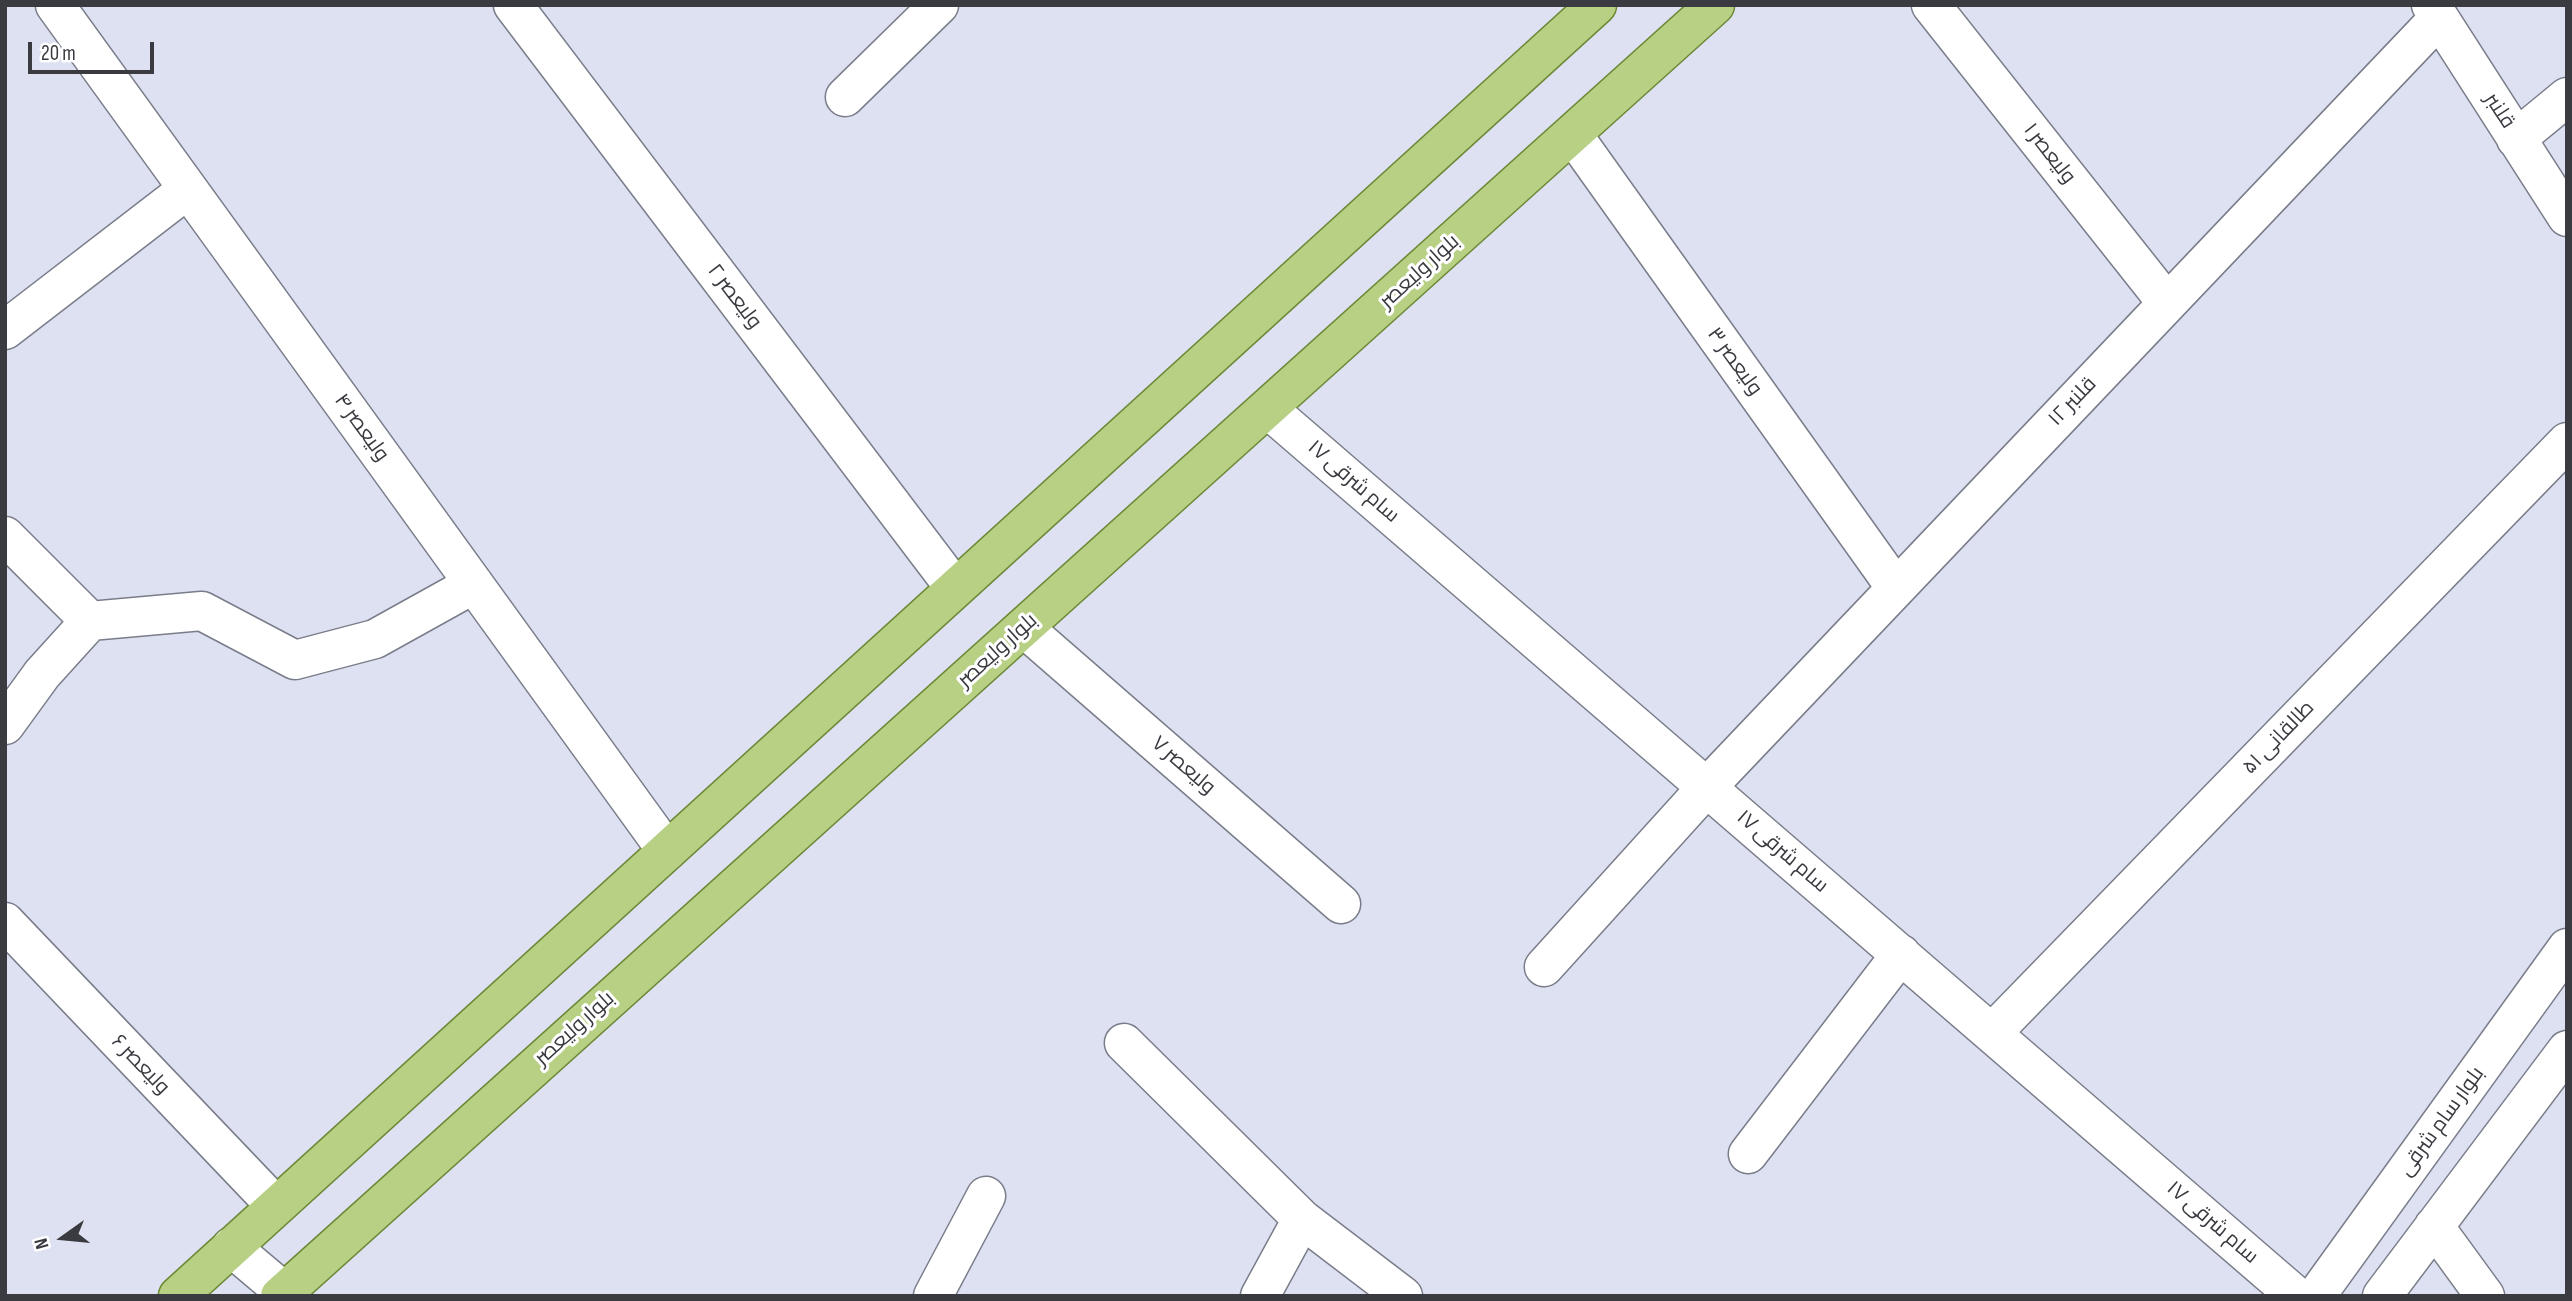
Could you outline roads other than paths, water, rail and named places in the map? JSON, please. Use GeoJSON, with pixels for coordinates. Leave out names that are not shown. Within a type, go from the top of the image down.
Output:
{"type":"FeatureCollection","features":[{"type":"Feature","properties":{"kind":"main road"},"geometry":{"type":"LineString","coordinates":[[178,1296],[1597,5]]}},
{"type":"Feature","properties":{"kind":"main road","name":"بلوار ولیعصر"},"geometry":{"type":"LineString","coordinates":[[284,1294],[1715,5]]}},
{"type":"Feature","properties":{"kind":"street","name":"ولیعصر ۴"},"geometry":{"type":"LineString","coordinates":[[55,5],[667,851]]}},
{"type":"Feature","properties":{"kind":"street","name":"ولیعصر ۲"},"geometry":{"type":"LineString","coordinates":[[513,5],[955,588]]}},
{"type":"Feature","properties":{"kind":"street"},"geometry":{"type":"LineString","coordinates":[[845,97],[939,5]]}},
{"type":"Feature","properties":{"kind":"street","name":"ولیعصر ۱"},"geometry":{"type":"LineString","coordinates":[[1931,5],[2167,303]]}},
{"type":"Feature","properties":{"kind":"street","name":"قلنبر ۱۲"},"geometry":{"type":"LineString","coordinates":[[1544,967],[1706,787],[2167,303],[2435,11]]}},
{"type":"Feature","properties":{"kind":"street","name":"قلنبر"},"geometry":{"type":"LineString","coordinates":[[2435,11],[2567,217]]}},
{"type":"Feature","properties":{"kind":"street"},"geometry":{"type":"LineString","coordinates":[[2516,139],[2567,97]]}},
{"type":"Feature","properties":{"kind":"street","name":"ولیعصر ۳"},"geometry":{"type":"LineString","coordinates":[[1573,135],[1896,588]]}},
{"type":"Feature","properties":{"kind":"street"},"geometry":{"type":"LineString","coordinates":[[5,330],[188,189]]}},
{"type":"Feature","properties":{"kind":"street","name":"سام شرقی ۱۷"},"geometry":{"type":"LineString","coordinates":[[1268,409],[2296,1296]]}},
{"type":"Feature","properties":{"kind":"street","name":"طالقانی ۵۱"},"geometry":{"type":"LineString","coordinates":[[1992,1033],[2567,442]]}},
{"type":"Feature","properties":{"kind":"street"},"geometry":{"type":"LineString","coordinates":[[5,536],[90,621]]}},
{"type":"Feature","properties":{"kind":"street"},"geometry":{"type":"LineString","coordinates":[[5,725],[41,674],[90,621],[202,611],[295,660],[376,639],[474,584]]}},
{"type":"Feature","properties":{"kind":"street","name":"ولیعصر ۷"},"geometry":{"type":"LineString","coordinates":[[1024,628],[1341,904]]}},
{"type":"Feature","properties":{"kind":"street","name":"ولیعصر ۶"},"geometry":{"type":"LineString","coordinates":[[5,922],[276,1206]]}},
{"type":"Feature","properties":{"kind":"street","name":"بلوار سام شرقی"},"geometry":{"type":"LineString","coordinates":[[2316,1296],[2567,948]]}},
{"type":"Feature","properties":{"kind":"street"},"geometry":{"type":"LineString","coordinates":[[1748,1154],[1901,954]]}},
{"type":"Feature","properties":{"kind":"street"},"geometry":{"type":"LineString","coordinates":[[1124,1043],[1302,1219],[1403,1296]]}},
{"type":"Feature","properties":{"kind":"street"},"geometry":{"type":"LineString","coordinates":[[2382,1296],[2567,1050]]}},
{"type":"Feature","properties":{"kind":"street"},"geometry":{"type":"LineString","coordinates":[[933,1296],[986,1196]]}},
{"type":"Feature","properties":{"kind":"street"},"geometry":{"type":"LineString","coordinates":[[1260,1296],[1302,1219]]}},
{"type":"Feature","properties":{"kind":"street"},"geometry":{"type":"LineString","coordinates":[[2434,1226],[2485,1296]]}},
{"type":"Feature","properties":{"kind":"street"},"geometry":{"type":"LineString","coordinates":[[231,1247],[284,1294]]}}]}
